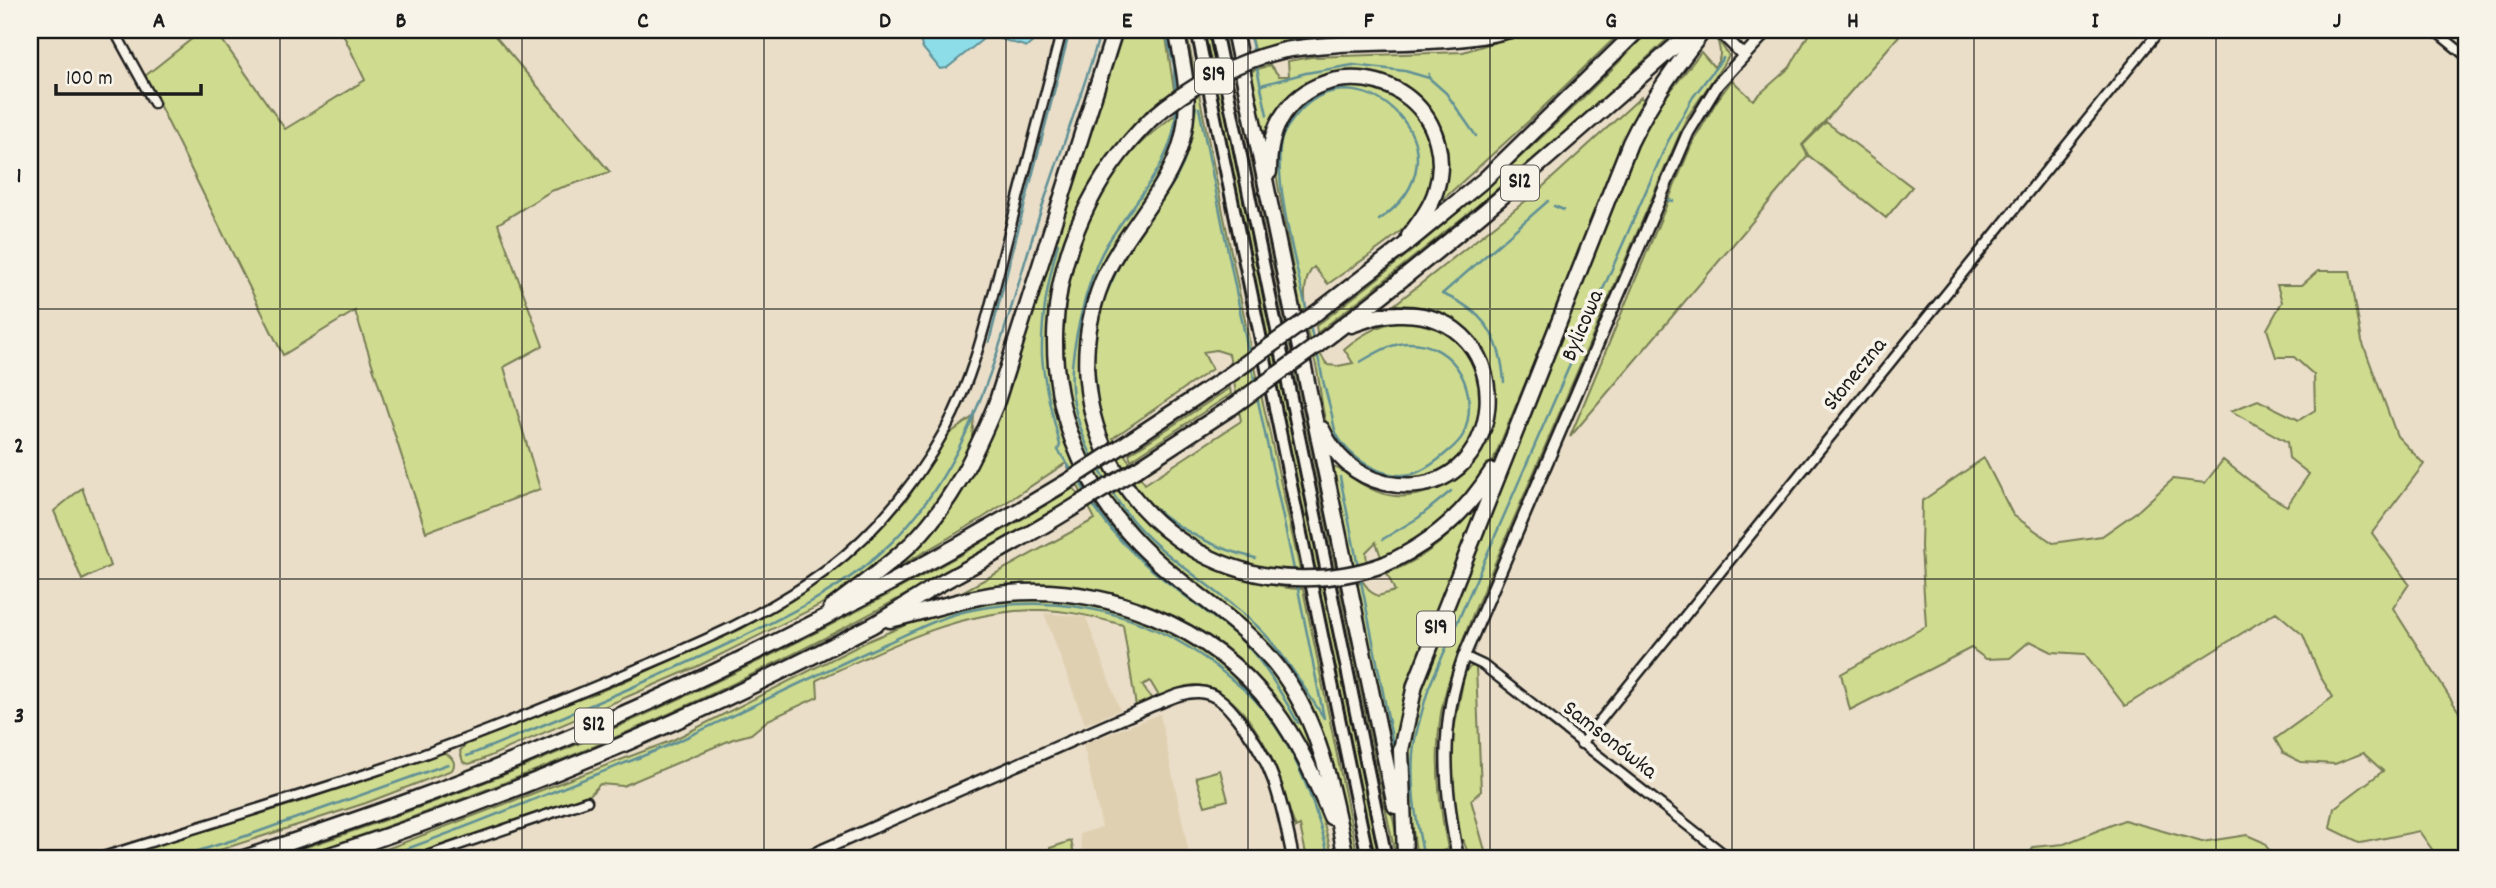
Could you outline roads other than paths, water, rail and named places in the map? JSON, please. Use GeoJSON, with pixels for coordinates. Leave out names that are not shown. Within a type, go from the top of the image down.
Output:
{"type":"FeatureCollection","features":[{"type":"Feature","properties":{"kind":"highway"},"geometry":{"type":"LineString","coordinates":[[799,632],[912,543],[945,503],[974,456],[1000,393],[1115,30]]}},
{"type":"Feature","properties":{"kind":"highway"},"geometry":{"type":"LineString","coordinates":[[1176,30],[1186,83],[1185,131],[1171,170],[1118,251],[1097,296],[1090,323],[1087,352],[1090,401],[1095,425],[1108,458],[1123,483],[1146,512],[1174,537],[1204,555],[1234,568],[1268,576],[1326,578],[1365,571],[1385,564],[1429,539],[1468,505],[1492,470],[1522,414]]}},
{"type":"Feature","properties":{"kind":"highway"},"geometry":{"type":"LineString","coordinates":[[1234,30],[1406,857]]}},
{"type":"Feature","properties":{"kind":"highway","name":"S19"},"geometry":{"type":"LineString","coordinates":[[1345,851],[1319,741],[1292,687],[1271,658],[1246,631],[1166,568],[1128,532],[1093,483],[1078,452],[1066,417],[1057,370],[1055,340],[1058,296],[1066,258],[1082,215],[1098,184],[1126,145],[1184,93],[1225,70],[1285,50],[1332,44],[1447,41],[1510,30]]}},
{"type":"Feature","properties":{"kind":"highway","name":"S12"},"geometry":{"type":"LineString","coordinates":[[244,858],[384,810],[532,754],[677,690],[799,632],[920,568],[1065,483],[1228,376],[1401,248],[1485,179],[1638,30]]}},
{"type":"Feature","properties":{"kind":"highway","name":"S12"},"geometry":{"type":"LineString","coordinates":[[321,858],[407,830],[572,766],[747,688],[875,624],[935,587],[1027,537],[1232,407],[1410,275],[1514,188],[1693,30]]}},
{"type":"Feature","properties":{"kind":"highway","name":"S19"},"geometry":{"type":"LineString","coordinates":[[1406,857],[1401,750],[1415,685],[1642,116],[1666,78],[1704,30]]}},
{"type":"Feature","properties":{"kind":"highway"},"geometry":{"type":"LineString","coordinates":[[1268,194],[1272,138],[1279,121],[1298,99],[1309,90],[1339,78],[1365,78],[1393,87],[1404,93],[1426,116],[1434,131],[1440,160],[1437,189],[1401,248]]}},
{"type":"Feature","properties":{"kind":"highway"},"geometry":{"type":"LineString","coordinates":[[1312,405],[1329,443],[1345,463],[1370,478],[1395,485],[1425,482],[1452,470],[1473,450],[1484,430],[1489,397],[1484,370],[1470,346],[1448,327],[1423,316],[1397,314],[1380,316],[1339,329]]}},
{"type":"Feature","properties":{"kind":"highway"},"geometry":{"type":"LineString","coordinates":[[875,624],[965,600],[1022,592],[1055,593],[1123,605],[1180,628],[1209,645],[1238,670],[1274,709],[1307,764],[1345,851]]}},
{"type":"Feature","properties":{"kind":"main road"},"geometry":{"type":"LineString","coordinates":[[1197,30],[1368,858]]}},
{"type":"Feature","properties":{"kind":"main road"},"geometry":{"type":"LineString","coordinates":[[1215,30],[1386,858]]}},
{"type":"Feature","properties":{"kind":"street"},"geometry":{"type":"LineString","coordinates":[[114,30],[154,103]]}},
{"type":"Feature","properties":{"kind":"street"},"geometry":{"type":"LineString","coordinates":[[100,858],[375,771],[520,717],[722,632],[766,610],[843,557],[894,505],[926,463],[947,426],[978,350],[1062,30]]}},
{"type":"Feature","properties":{"kind":"street","name":"Bylicowa"},"geometry":{"type":"LineString","coordinates":[[1458,858],[1447,799],[1446,755],[1451,705],[1464,656],[1688,134],[1707,98],[1768,30]]}},
{"type":"Feature","properties":{"kind":"street","name":"Słoneczna"},"geometry":{"type":"LineString","coordinates":[[1581,744],[2160,30]]}},
{"type":"Feature","properties":{"kind":"street"},"geometry":{"type":"LineString","coordinates":[[2434,30],[2466,57]]}},
{"type":"Feature","properties":{"kind":"street"},"geometry":{"type":"LineString","coordinates":[[1722,34],[1743,55]]}},
{"type":"Feature","properties":{"kind":"street","name":"Samsonówka"},"geometry":{"type":"LineString","coordinates":[[1464,656],[1483,665],[1729,858]]}},
{"type":"Feature","properties":{"kind":"street"},"geometry":{"type":"LineString","coordinates":[[804,858],[1153,705],[1180,695],[1198,692],[1211,695],[1224,703],[1246,727],[1263,753],[1278,787],[1293,858]]}},
{"type":"Feature","properties":{"kind":"street"},"geometry":{"type":"LineString","coordinates":[[421,858],[587,802]]}},
{"type":"Feature","properties":{"kind":"water"},"geometry":{"type":"Polygon","coordinates":[[[932,30],[1031,30],[1035,40],[1027,47],[988,35],[947,68],[940,69],[922,47],[920,39],[932,30]]]}},
{"type":"Feature","properties":{"kind":"waterway"},"geometry":{"type":"LineString","coordinates":[[989,342],[1070,30]]}},
{"type":"Feature","properties":{"kind":"waterway"},"geometry":{"type":"LineString","coordinates":[[467,756],[668,672],[796,610],[836,587],[873,560],[920,511],[965,435],[982,395],[1101,30]]}},
{"type":"Feature","properties":{"kind":"waterway"},"geometry":{"type":"LineString","coordinates":[[1165,30],[1174,66],[1175,93]]}},
{"type":"Feature","properties":{"kind":"waterway"},"geometry":{"type":"LineString","coordinates":[[1249,30],[1254,54]]}},
{"type":"Feature","properties":{"kind":"waterway"},"geometry":{"type":"LineString","coordinates":[[1424,858],[1416,814],[1412,768],[1415,739],[1429,687],[1667,143],[1693,97],[1723,58]]}},
{"type":"Feature","properties":{"kind":"waterway"},"geometry":{"type":"LineString","coordinates":[[1256,64],[1267,115]]}},
{"type":"Feature","properties":{"kind":"waterway"},"geometry":{"type":"LineString","coordinates":[[1261,85],[1306,73],[1353,65],[1405,71],[1429,78]]}},
{"type":"Feature","properties":{"kind":"waterway"},"geometry":{"type":"LineString","coordinates":[[1429,74],[1429,78],[1446,93],[1476,136]]}},
{"type":"Feature","properties":{"kind":"waterway"},"geometry":{"type":"LineString","coordinates":[[1307,312],[1287,224],[1280,154],[1283,134],[1292,120],[1300,111],[1325,94],[1352,91],[1378,99],[1399,115],[1413,138],[1417,165],[1406,193],[1379,220]]}},
{"type":"Feature","properties":{"kind":"waterway"},"geometry":{"type":"LineString","coordinates":[[1094,460],[1074,406],[1072,388],[1081,314],[1093,275],[1107,244],[1162,162],[1175,125],[1176,106]]}},
{"type":"Feature","properties":{"kind":"waterway"},"geometry":{"type":"LineString","coordinates":[[1106,294],[1122,259],[1175,180],[1184,162],[1196,107]]}},
{"type":"Feature","properties":{"kind":"waterway"},"geometry":{"type":"LineString","coordinates":[[1199,108],[1249,355]]}},
{"type":"Feature","properties":{"kind":"waterway"},"geometry":{"type":"LineString","coordinates":[[1667,200],[1673,201]]}},
{"type":"Feature","properties":{"kind":"waterway"},"geometry":{"type":"LineString","coordinates":[[1504,382],[1499,352],[1488,328],[1469,308],[1442,294],[1548,201]]}},
{"type":"Feature","properties":{"kind":"waterway"},"geometry":{"type":"LineString","coordinates":[[1554,206],[1564,210]]}},
{"type":"Feature","properties":{"kind":"waterway"},"geometry":{"type":"LineString","coordinates":[[1058,244],[1046,299],[1042,355],[1060,445],[1058,450],[1072,471]]}},
{"type":"Feature","properties":{"kind":"waterway"},"geometry":{"type":"LineString","coordinates":[[1310,325],[1314,343]]}},
{"type":"Feature","properties":{"kind":"waterway"},"geometry":{"type":"LineString","coordinates":[[1095,345],[1097,327]]}},
{"type":"Feature","properties":{"kind":"waterway"},"geometry":{"type":"LineString","coordinates":[[1317,352],[1336,433],[1351,453],[1361,461],[1383,472],[1407,475],[1432,464],[1459,441],[1468,419],[1469,403],[1461,374],[1452,361],[1426,345],[1402,343],[1360,362]]}},
{"type":"Feature","properties":{"kind":"waterway"},"geometry":{"type":"LineString","coordinates":[[1251,365],[1255,382]]}},
{"type":"Feature","properties":{"kind":"waterway"},"geometry":{"type":"LineString","coordinates":[[1094,369],[1097,394]]}},
{"type":"Feature","properties":{"kind":"waterway"},"geometry":{"type":"LineString","coordinates":[[1257,396],[1295,574]]}},
{"type":"Feature","properties":{"kind":"waterway"},"geometry":{"type":"LineString","coordinates":[[1100,410],[1104,428]]}},
{"type":"Feature","properties":{"kind":"waterway"},"geometry":{"type":"LineString","coordinates":[[1099,469],[1106,481]]}},
{"type":"Feature","properties":{"kind":"waterway"},"geometry":{"type":"LineString","coordinates":[[1340,477],[1358,566]]}},
{"type":"Feature","properties":{"kind":"waterway"},"geometry":{"type":"LineString","coordinates":[[1078,479],[1087,495]]}},
{"type":"Feature","properties":{"kind":"waterway"},"geometry":{"type":"LineString","coordinates":[[1111,490],[1125,511],[1160,548],[1258,627],[1293,671],[1324,718],[1297,584]]}},
{"type":"Feature","properties":{"kind":"waterway"},"geometry":{"type":"LineString","coordinates":[[1383,539],[1418,518],[1451,491]]}},
{"type":"Feature","properties":{"kind":"waterway"},"geometry":{"type":"LineString","coordinates":[[1145,500],[1196,536],[1255,558]]}},
{"type":"Feature","properties":{"kind":"waterway"},"geometry":{"type":"LineString","coordinates":[[1092,503],[1106,524],[1140,560],[1246,645],[1271,677],[1298,723]]}},
{"type":"Feature","properties":{"kind":"waterway"},"geometry":{"type":"LineString","coordinates":[[1360,576],[1393,743]]}},
{"type":"Feature","properties":{"kind":"waterway"},"geometry":{"type":"LineString","coordinates":[[381,858],[661,748],[942,619],[977,609],[1046,604],[1079,607],[1143,624],[1203,657],[1249,694],[1281,735],[1302,775],[1329,858]]}},
{"type":"Feature","properties":{"kind":"waterway"},"geometry":{"type":"LineString","coordinates":[[176,858],[249,835],[448,764]]}}]}
